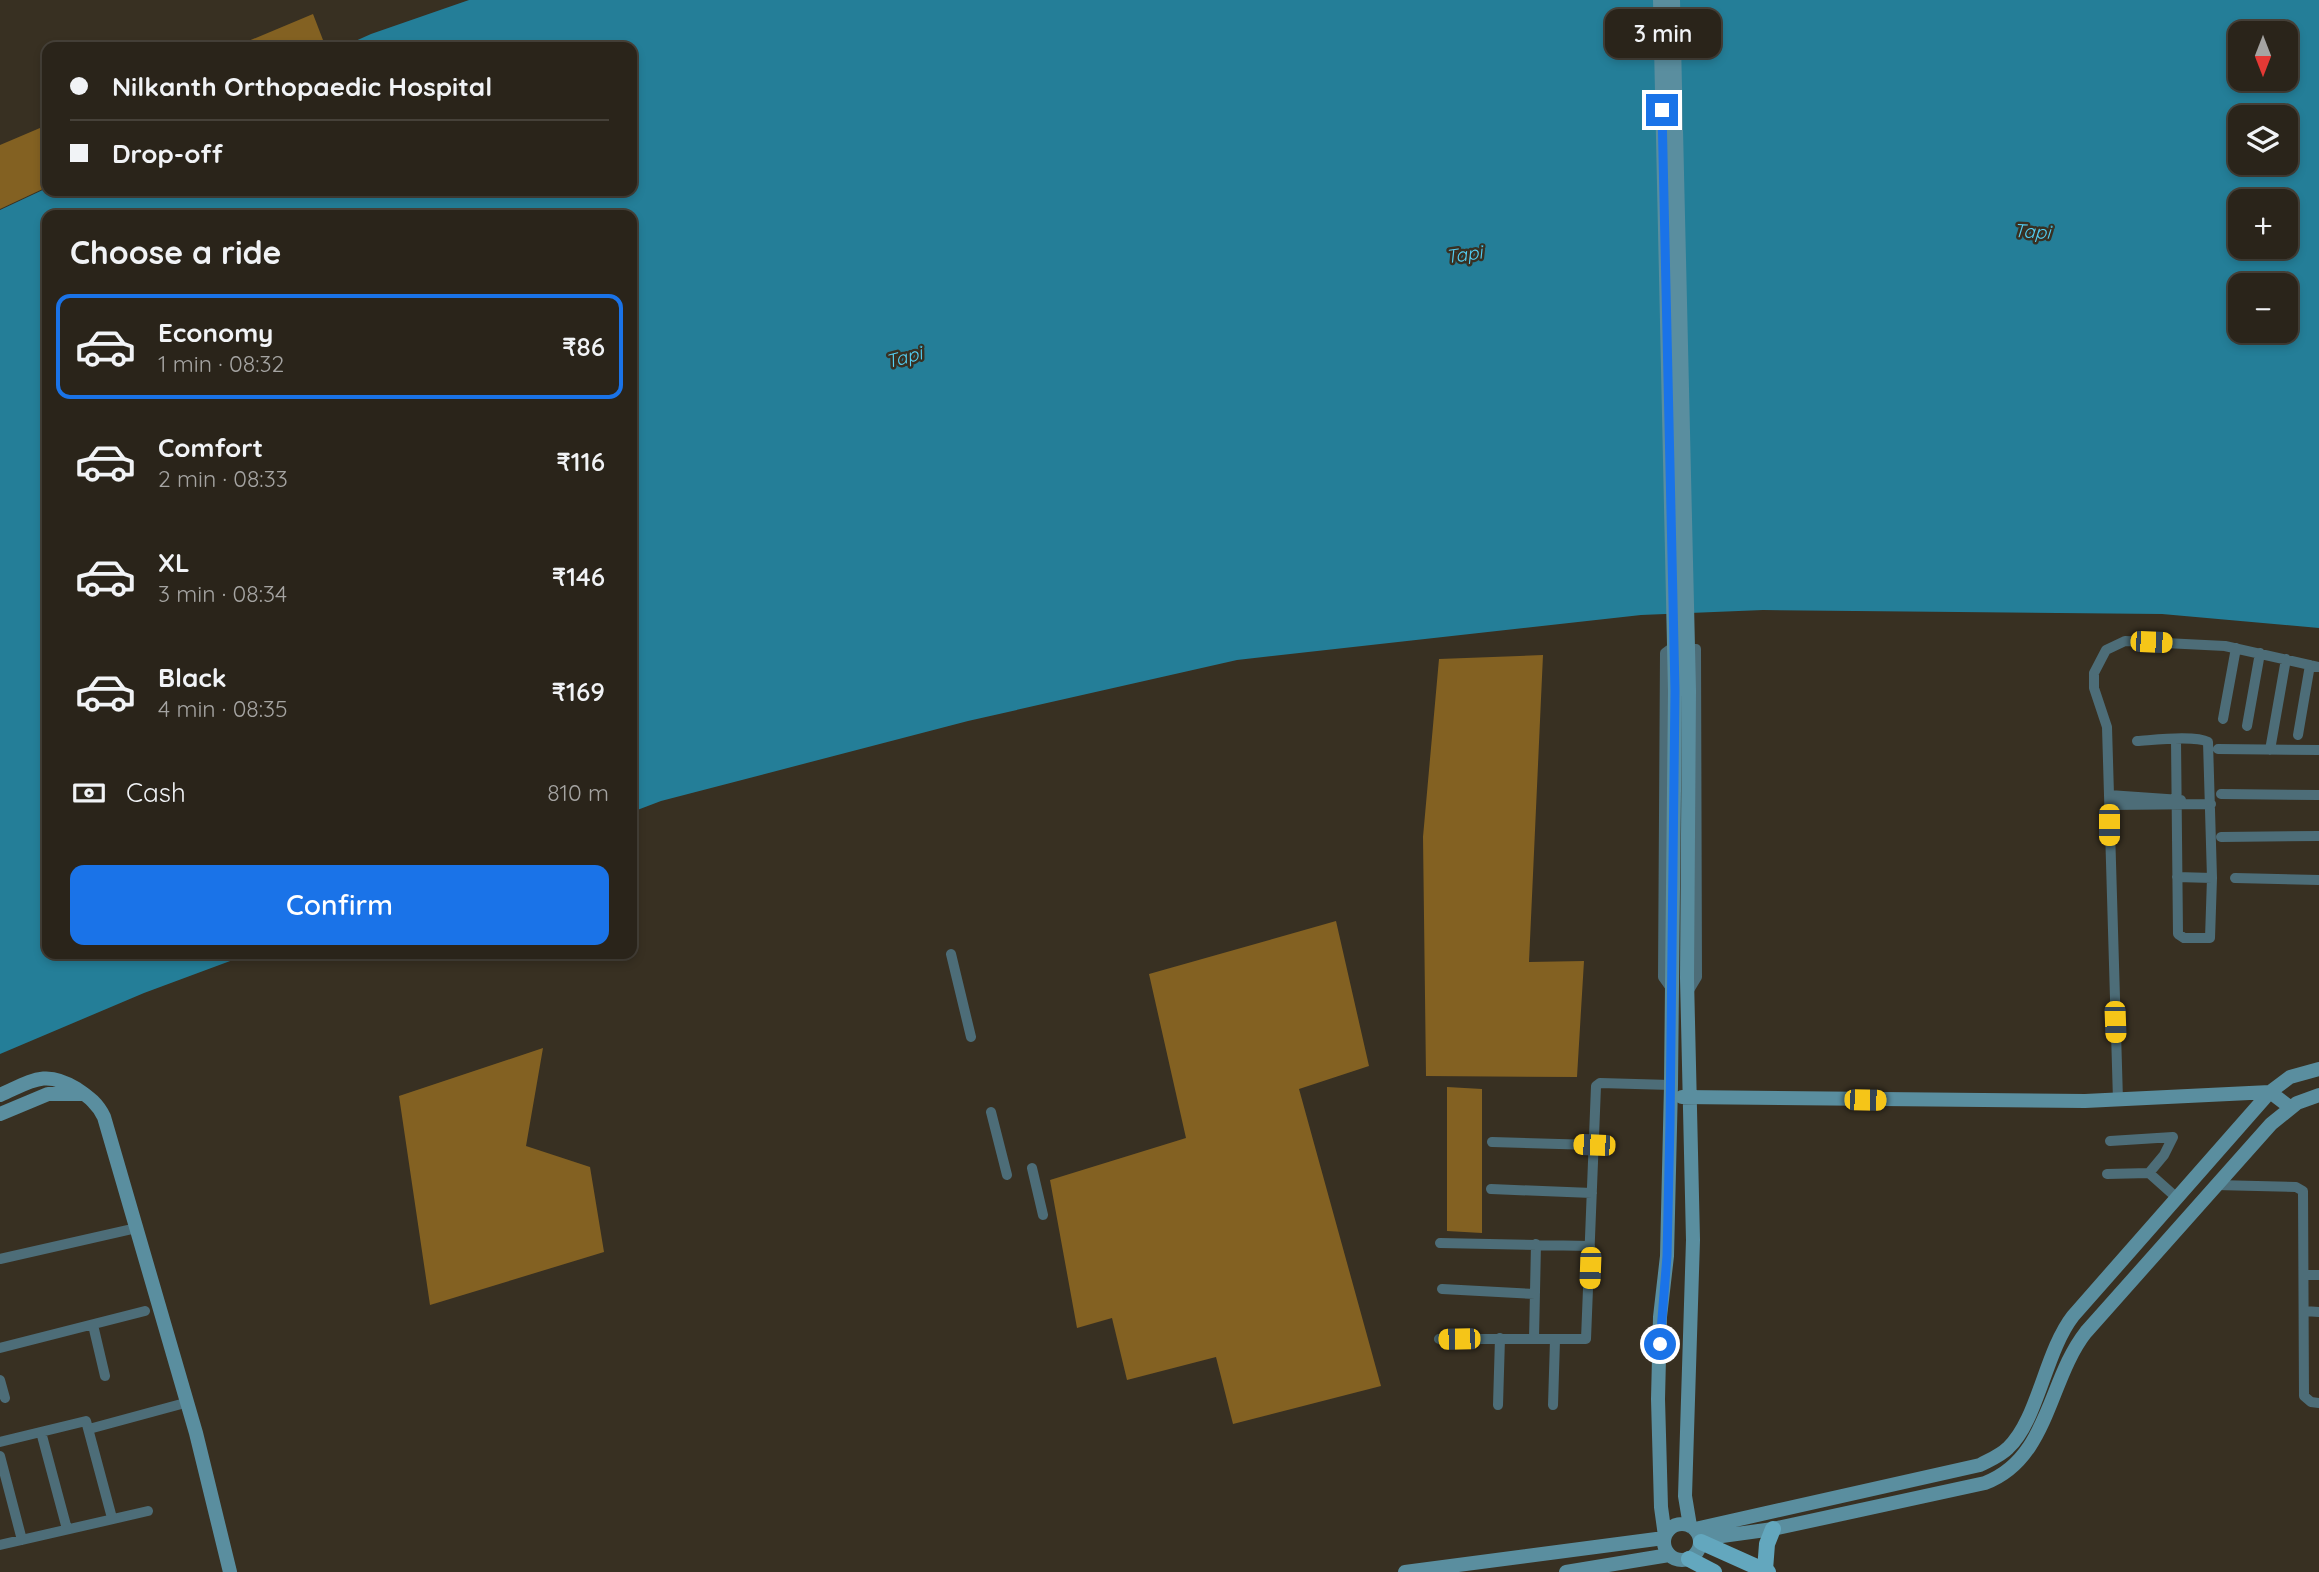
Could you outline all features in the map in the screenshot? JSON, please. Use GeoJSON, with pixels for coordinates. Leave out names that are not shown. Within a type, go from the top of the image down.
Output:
{"type":"FeatureCollection","features":[{"type":"Feature","properties":{"kind":"main road"},"geometry":{"type":"LineString","coordinates":[[1660,0],[1682,691]]}},
{"type":"Feature","properties":{"kind":"main road"},"geometry":{"type":"LineString","coordinates":[[1669,1555],[1661,1507],[1658,1399],[1660,1317],[1667,1256],[1671,1091],[1680,991],[1682,691],[1673,0]]}},
{"type":"Feature","properties":{"kind":"main road"},"geometry":{"type":"LineString","coordinates":[[1680,991],[1689,1097],[1692,1240],[1685,1496],[1696,1534],[1698,1552],[1689,1559]]}},
{"type":"Feature","properties":{"kind":"main road"},"geometry":{"type":"LineString","coordinates":[[1696,1534],[1980,1465],[2007,1449],[2022,1428],[2065,1326],[2270,1092],[2290,1077],[2319,1069]]}},
{"type":"Feature","properties":{"kind":"main road"},"geometry":{"type":"LineString","coordinates":[[0,1095],[46,1077],[61,1079],[98,1105],[104,1117],[185,1403],[196,1433],[230,1572]]}},
{"type":"Feature","properties":{"kind":"main road"},"geometry":{"type":"LineString","coordinates":[[1671,1091],[1689,1097],[1946,1101],[2118,1100],[2270,1092],[2291,1108]]}},
{"type":"Feature","properties":{"kind":"main road"},"geometry":{"type":"LineString","coordinates":[[0,1114],[48,1094],[85,1094]]}},
{"type":"Feature","properties":{"kind":"main road"},"geometry":{"type":"LineString","coordinates":[[1696,1534],[1773,1529],[1985,1483],[2012,1470],[2033,1443],[2078,1341],[2272,1124],[2304,1099],[2319,1095]]}},
{"type":"Feature","properties":{"kind":"main road"},"geometry":{"type":"LineString","coordinates":[[1833,1499],[1837,1515]]}},
{"type":"Feature","properties":{"kind":"main road"},"geometry":{"type":"LineString","coordinates":[[1405,1572],[1665,1537],[1673,1527],[1696,1534],[1767,1571],[1767,1544],[1773,1529]]}},
{"type":"Feature","properties":{"kind":"main road"},"geometry":{"type":"LineString","coordinates":[[1566,1572],[1669,1555],[1677,1560],[1689,1559],[1714,1572]]}},
{"type":"Feature","properties":{"kind":"street"},"geometry":{"type":"LineString","coordinates":[[2118,1100],[2107,727],[2094,688],[2094,673],[2106,650],[2125,641],[2236,648],[2314,666],[2298,735]]}},
{"type":"Feature","properties":{"kind":"street"},"geometry":{"type":"LineString","coordinates":[[2223,719],[2236,648]]}},
{"type":"Feature","properties":{"kind":"street"},"geometry":{"type":"LineString","coordinates":[[1696,649],[1697,977],[1680,991],[1663,977],[1665,653],[1669,650],[1696,649]]}},
{"type":"Feature","properties":{"kind":"street"},"geometry":{"type":"LineString","coordinates":[[2247,726],[2260,653]]}},
{"type":"Feature","properties":{"kind":"street"},"geometry":{"type":"LineString","coordinates":[[2270,750],[2286,659]]}},
{"type":"Feature","properties":{"kind":"street"},"geometry":{"type":"LineString","coordinates":[[2137,741],[2203,739],[2208,743],[2212,936],[2208,938],[2179,936],[2177,877],[2180,802],[2176,740]]}},
{"type":"Feature","properties":{"kind":"street"},"geometry":{"type":"LineString","coordinates":[[2218,749],[2319,750]]}},
{"type":"Feature","properties":{"kind":"street"},"geometry":{"type":"LineString","coordinates":[[2221,794],[2319,795]]}},
{"type":"Feature","properties":{"kind":"street"},"geometry":{"type":"LineString","coordinates":[[2109,800],[2211,804]]}},
{"type":"Feature","properties":{"kind":"street"},"geometry":{"type":"LineString","coordinates":[[2221,837],[2319,836]]}},
{"type":"Feature","properties":{"kind":"street"},"geometry":{"type":"LineString","coordinates":[[2177,877],[2212,878]]}},
{"type":"Feature","properties":{"kind":"street"},"geometry":{"type":"LineString","coordinates":[[2235,878],[2319,880]]}},
{"type":"Feature","properties":{"kind":"street"},"geometry":{"type":"LineString","coordinates":[[951,954],[971,1037]]}},
{"type":"Feature","properties":{"kind":"street"},"geometry":{"type":"LineString","coordinates":[[1439,1339],[1500,1338],[1583,1342],[1587,1335],[1598,1084],[1671,1091]]}},
{"type":"Feature","properties":{"kind":"street"},"geometry":{"type":"LineString","coordinates":[[990,1112],[1007,1175]]}},
{"type":"Feature","properties":{"kind":"street"},"geometry":{"type":"LineString","coordinates":[[2110,1141],[2173,1137],[2164,1155],[2149,1173]]}},
{"type":"Feature","properties":{"kind":"street"},"geometry":{"type":"LineString","coordinates":[[1492,1142],[1594,1145]]}},
{"type":"Feature","properties":{"kind":"street"},"geometry":{"type":"LineString","coordinates":[[1032,1168],[1043,1215]]}},
{"type":"Feature","properties":{"kind":"street"},"geometry":{"type":"LineString","coordinates":[[2107,1174],[2149,1173],[2177,1198]]}},
{"type":"Feature","properties":{"kind":"street"},"geometry":{"type":"LineString","coordinates":[[2216,1185],[2301,1188],[2304,1396],[2311,1402],[2319,1403]]}},
{"type":"Feature","properties":{"kind":"street"},"geometry":{"type":"LineString","coordinates":[[1491,1189],[1592,1193]]}},
{"type":"Feature","properties":{"kind":"street"},"geometry":{"type":"LineString","coordinates":[[0,1259],[136,1228]]}},
{"type":"Feature","properties":{"kind":"street"},"geometry":{"type":"LineString","coordinates":[[1440,1242],[1590,1246]]}},
{"type":"Feature","properties":{"kind":"street"},"geometry":{"type":"LineString","coordinates":[[1534,1339],[1536,1244]]}},
{"type":"Feature","properties":{"kind":"street"},"geometry":{"type":"LineString","coordinates":[[2304,1275],[2319,1275]]}},
{"type":"Feature","properties":{"kind":"street"},"geometry":{"type":"LineString","coordinates":[[1442,1289],[1535,1294]]}},
{"type":"Feature","properties":{"kind":"street"},"geometry":{"type":"LineString","coordinates":[[0,1348],[145,1311]]}},
{"type":"Feature","properties":{"kind":"street"},"geometry":{"type":"LineString","coordinates":[[2304,1311],[2319,1312]]}},
{"type":"Feature","properties":{"kind":"street"},"geometry":{"type":"LineString","coordinates":[[93,1325],[106,1376]]}},
{"type":"Feature","properties":{"kind":"street"},"geometry":{"type":"LineString","coordinates":[[1498,1405],[1500,1338]]}},
{"type":"Feature","properties":{"kind":"street"},"geometry":{"type":"LineString","coordinates":[[1553,1405],[1555,1340]]}},
{"type":"Feature","properties":{"kind":"street"},"geometry":{"type":"LineString","coordinates":[[0,1380],[5,1398]]}},
{"type":"Feature","properties":{"kind":"street"},"geometry":{"type":"LineString","coordinates":[[89,1429],[185,1403]]}},
{"type":"Feature","properties":{"kind":"street"},"geometry":{"type":"LineString","coordinates":[[0,1442],[86,1422],[111,1518]]}},
{"type":"Feature","properties":{"kind":"street"},"geometry":{"type":"LineString","coordinates":[[41,1432],[67,1529]]}},
{"type":"Feature","properties":{"kind":"street"},"geometry":{"type":"LineString","coordinates":[[0,1455],[22,1540]]}},
{"type":"Feature","properties":{"kind":"street"},"geometry":{"type":"LineString","coordinates":[[0,1545],[148,1511]]}},
{"type":"Feature","properties":{"kind":"street"},"geometry":{"type":"LineString","coordinates":[[1502,1557],[1507,1572]]}},
{"type":"Feature","properties":{"kind":"shaded area"},"geometry":{"type":"Polygon","coordinates":[[[313,14],[323,40],[318,42],[246,42],[313,14]]]}},
{"type":"Feature","properties":{"kind":"shaded area"},"geometry":{"type":"Polygon","coordinates":[[[42,127],[42,189],[0,209],[0,145],[42,127]]]}},
{"type":"Feature","properties":{"kind":"shaded area"},"geometry":{"type":"Polygon","coordinates":[[[1543,655],[1529,962],[1584,961],[1577,1077],[1426,1076],[1423,837],[1439,659],[1543,655]]]}},
{"type":"Feature","properties":{"kind":"shaded area"},"geometry":{"type":"Polygon","coordinates":[[[1336,921],[1369,1066],[1299,1089],[1381,1386],[1233,1424],[1216,1357],[1127,1380],[1112,1318],[1077,1328],[1050,1180],[1186,1138],[1149,974],[1336,921]]]}},
{"type":"Feature","properties":{"kind":"shaded area"},"geometry":{"type":"Polygon","coordinates":[[[543,1048],[526,1146],[590,1167],[604,1252],[430,1305],[399,1096],[543,1048]]]}},
{"type":"Feature","properties":{"kind":"shaded area"},"geometry":{"type":"Polygon","coordinates":[[[1447,1087],[1482,1089],[1482,1233],[1447,1231],[1447,1087]]]}},
{"type":"Feature","properties":{"kind":"water","name":"Tapi"},"geometry":{"type":"Polygon","coordinates":[[[469,0],[2319,0],[2319,628],[2162,614],[1763,610],[1641,615],[1237,660],[968,721],[661,801],[637,810],[637,210],[42,210],[42,959],[236,959],[144,993],[0,1054],[0,210],[42,190],[42,196],[637,196],[637,42],[353,42],[469,0]]]}},
{"type":"Feature","properties":{"kind":"route"},"geometry":{"type":"LineString","coordinates":[[1660,1344],[1660,1317],[1667,1256],[1675,691],[1662,110]]}}]}
